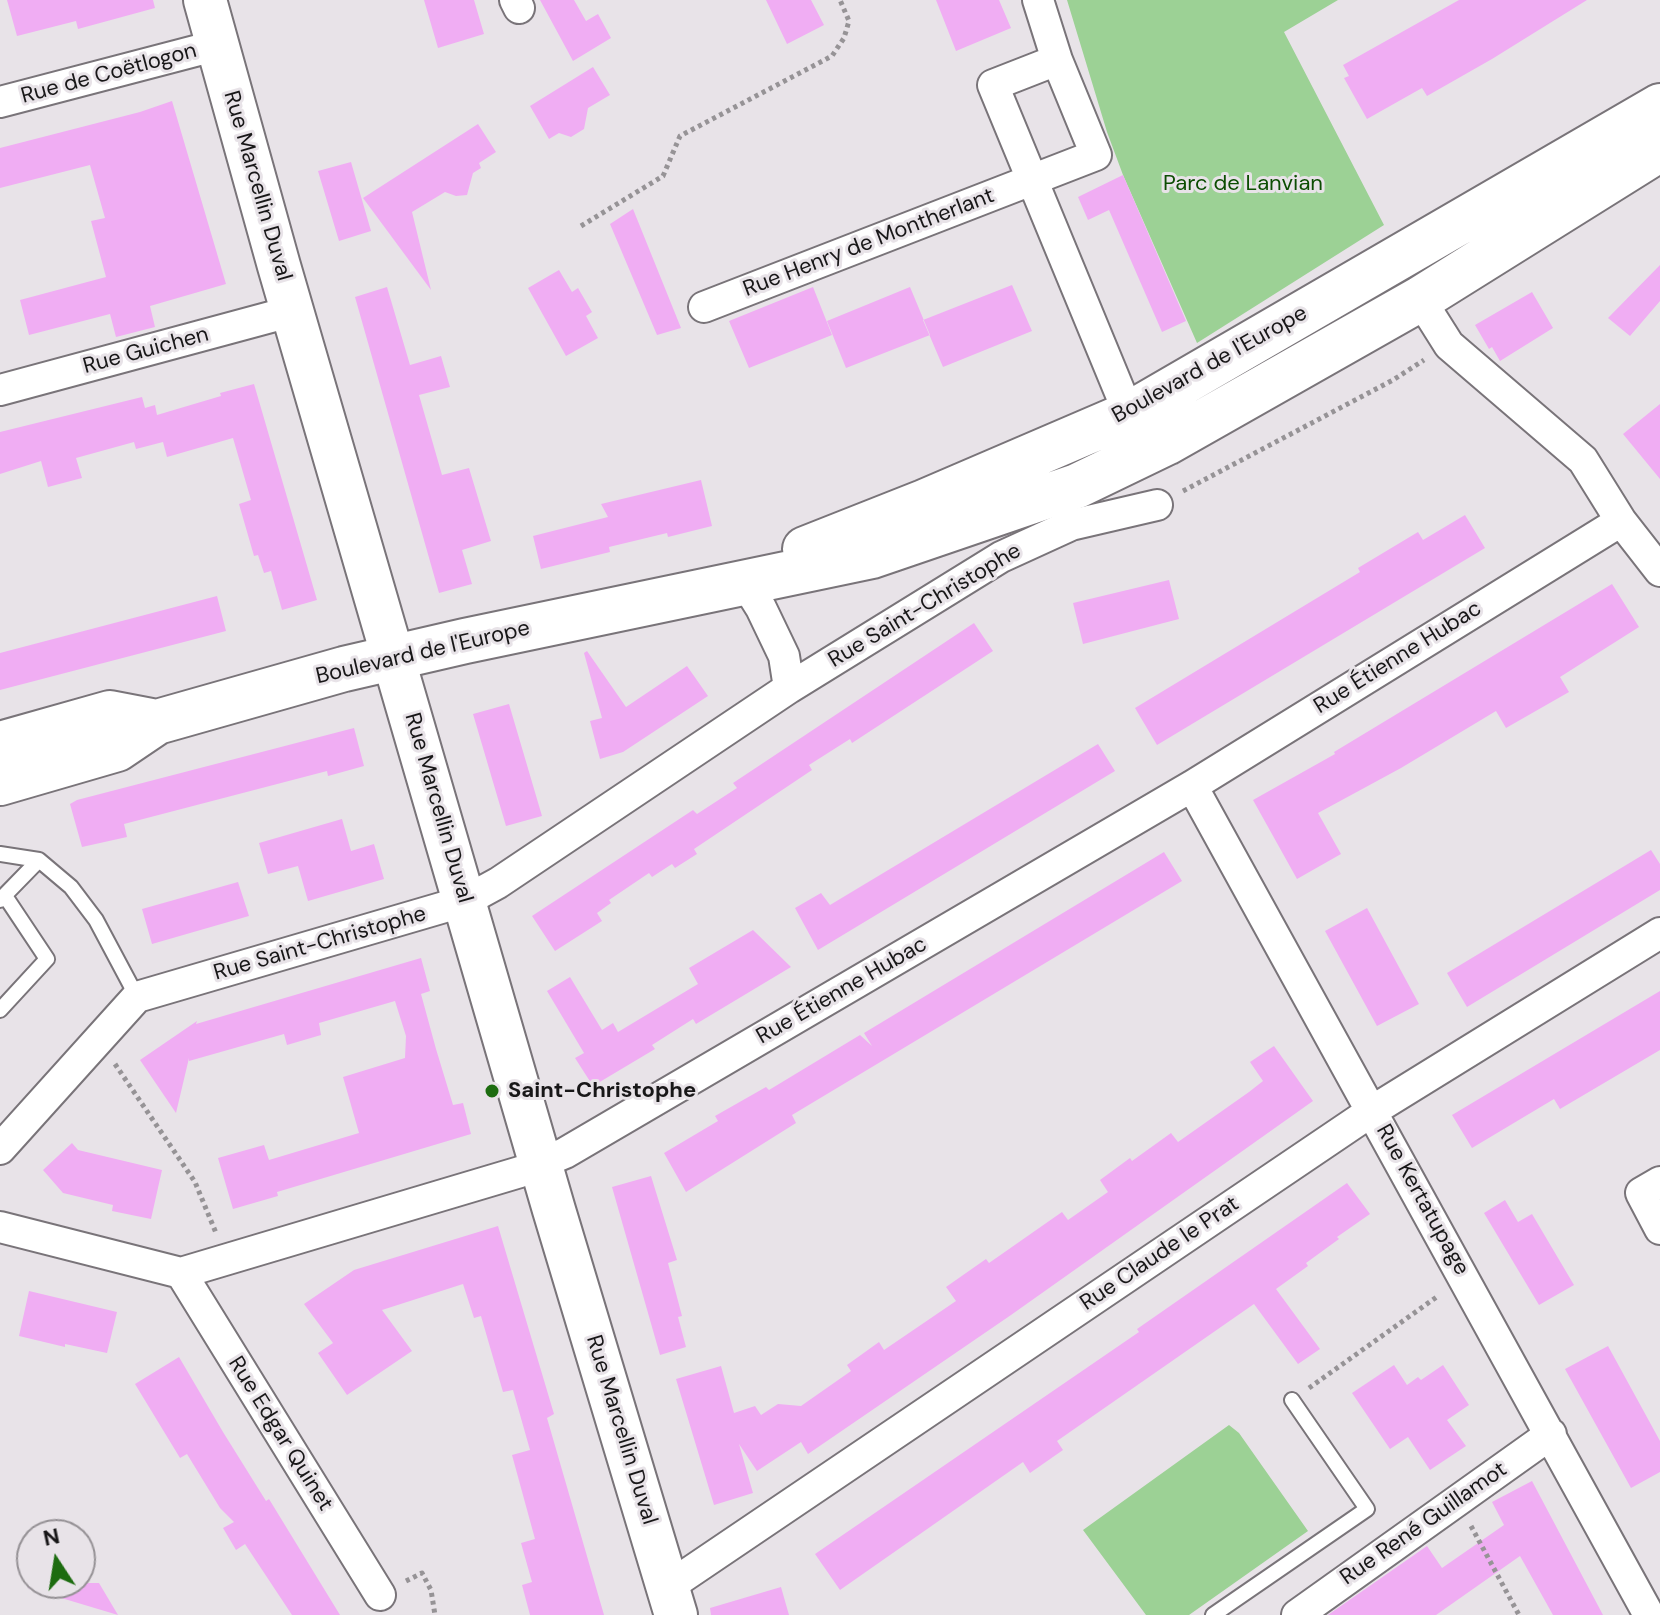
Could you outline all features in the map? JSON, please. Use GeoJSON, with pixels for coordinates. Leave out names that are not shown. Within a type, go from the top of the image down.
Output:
{"type":"FeatureCollection","features":[{"type":"Feature","properties":{"kind":"main road","name":"Rue Marcellin Duval"},"geometry":{"type":"LineString","coordinates":[[205,0],[393,657],[672,1601]]}},
{"type":"Feature","properties":{"kind":"main road","name":"Boulevard de l'Europe"},"geometry":{"type":"LineString","coordinates":[[691,594],[924,502],[1129,414],[1660,106]]}},
{"type":"Feature","properties":{"kind":"main road","name":"Boulevard de l'Europe"},"geometry":{"type":"LineString","coordinates":[[0,783],[117,749],[157,722],[393,657],[872,556],[1077,486],[1166,443],[1420,299],[1660,149]]}},
{"type":"Feature","properties":{"kind":"main road","name":"Boulevard de l'Europe"},"geometry":{"type":"LineString","coordinates":[[0,744],[110,713],[157,722]]}},
{"type":"Feature","properties":{"kind":"street","name":"Rue Henry de Montherlant"},"geometry":{"type":"LineString","coordinates":[[704,307],[1096,155],[1057,60],[1038,0]]}},
{"type":"Feature","properties":{"kind":"street","name":"Rue de Coëtlogon"},"geometry":{"type":"LineString","coordinates":[[0,102],[218,45]]}},
{"type":"Feature","properties":{"kind":"street"},"geometry":{"type":"LineString","coordinates":[[1057,60],[993,85],[1129,414]]}},
{"type":"Feature","properties":{"kind":"street"},"geometry":{"type":"LineString","coordinates":[[1420,299],[1449,345],[1583,460],[1621,521],[1660,571]]}},
{"type":"Feature","properties":{"kind":"street","name":"Rue Guichen"},"geometry":{"type":"LineString","coordinates":[[0,390],[293,311]]}},
{"type":"Feature","properties":{"kind":"street","name":"Rue Saint-Christophe"},"geometry":{"type":"LineString","coordinates":[[137,997],[465,901],[488,889],[789,688],[1001,557],[1071,525],[1157,505]]}},
{"type":"Feature","properties":{"kind":"street","name":"Rue Étienne Hubac"},"geometry":{"type":"LineString","coordinates":[[181,1273],[520,1172],[565,1153],[1192,786],[1621,521]]}},
{"type":"Feature","properties":{"kind":"street"},"geometry":{"type":"LineString","coordinates":[[746,584],[784,656],[789,688]]}},
{"type":"Feature","properties":{"kind":"street","name":"Rue Kertatupage"},"geometry":{"type":"LineString","coordinates":[[1192,786],[1649,1615]]}},
{"type":"Feature","properties":{"kind":"street","name":"Rue Claude le Prat"},"geometry":{"type":"LineString","coordinates":[[672,1601],[1372,1111],[1660,933]]}},
{"type":"Feature","properties":{"kind":"street"},"geometry":{"type":"LineString","coordinates":[[0,1149],[137,997]]}},
{"type":"Feature","properties":{"kind":"street"},"geometry":{"type":"LineString","coordinates":[[1660,1182],[1641,1193],[1660,1229]]}},
{"type":"Feature","properties":{"kind":"street"},"geometry":{"type":"LineString","coordinates":[[0,1227],[181,1273]]}},
{"type":"Feature","properties":{"kind":"street","name":"Rue Edgar Quinet"},"geometry":{"type":"LineString","coordinates":[[181,1273],[380,1595]]}},
{"type":"Feature","properties":{"kind":"street","name":"Rue René Guillamot"},"geometry":{"type":"LineString","coordinates":[[1297,1615],[1551,1434]]}},
{"type":"Feature","properties":{"kind":"lane"},"geometry":{"type":"LineString","coordinates":[[0,854],[39,860],[71,887],[96,920],[137,997]]}},
{"type":"Feature","properties":{"kind":"lane"},"geometry":{"type":"LineString","coordinates":[[0,1010],[47,959],[3,898],[39,860]]}},
{"type":"Feature","properties":{"kind":"lane"},"geometry":{"type":"LineString","coordinates":[[1213,1615],[1367,1509],[1292,1400]]}},
{"type":"Feature","properties":{"kind":"path"},"geometry":{"type":"LineString","coordinates":[[581,226],[663,176],[680,136],[832,56],[844,38],[849,21],[840,0]]}},
{"type":"Feature","properties":{"kind":"path"},"geometry":{"type":"LineString","coordinates":[[1157,505],[1393,380],[1449,345]]}},
{"type":"Feature","properties":{"kind":"path"},"geometry":{"type":"LineString","coordinates":[[98,1041],[195,1182],[211,1215],[225,1260]]}},
{"type":"Feature","properties":{"kind":"path"},"geometry":{"type":"LineString","coordinates":[[1292,1400],[1465,1277]]}},
{"type":"Feature","properties":{"kind":"path"},"geometry":{"type":"LineString","coordinates":[[1458,1501],[1519,1615]]}},
{"type":"Feature","properties":{"kind":"path"},"geometry":{"type":"LineString","coordinates":[[380,1595],[422,1573],[431,1590],[435,1615]]}},
{"type":"Feature","properties":{"kind":"green space","name":"Parc de Lanvian"},"geometry":{"type":"Polygon","coordinates":[[[1067,0],[1338,0],[1284,32],[1384,225],[1197,343],[1123,175],[1067,0]]]}},
{"type":"Feature","properties":{"kind":"green space"},"geometry":{"type":"Polygon","coordinates":[[[1229,1425],[1239,1433],[1308,1531],[1189,1615],[1146,1615],[1083,1530],[1229,1425]]]}},
{"type":"Feature","properties":{"kind":"building"},"geometry":{"type":"Polygon","coordinates":[[[7,0],[153,0],[155,8],[78,29],[76,21],[17,36],[7,0]]]}},
{"type":"Feature","properties":{"kind":"building"},"geometry":{"type":"Polygon","coordinates":[[[424,0],[474,0],[484,34],[438,48],[424,0]]]}},
{"type":"Feature","properties":{"kind":"building"},"geometry":{"type":"Polygon","coordinates":[[[540,0],[574,0],[586,21],[598,14],[611,38],[573,61],[540,0]]]}},
{"type":"Feature","properties":{"kind":"building"},"geometry":{"type":"Polygon","coordinates":[[[766,0],[811,0],[824,25],[787,44],[766,0]]]}},
{"type":"Feature","properties":{"kind":"building"},"geometry":{"type":"Polygon","coordinates":[[[936,0],[999,0],[1011,28],[956,51],[936,0]]]}},
{"type":"Feature","properties":{"kind":"building"},"geometry":{"type":"Polygon","coordinates":[[[1459,0],[1587,0],[1427,96],[1422,88],[1367,119],[1344,78],[1349,76],[1343,65],[1459,0]]]}},
{"type":"Feature","properties":{"kind":"building"},"geometry":{"type":"Polygon","coordinates":[[[593,67],[610,95],[588,108],[584,129],[571,137],[559,133],[549,139],[530,106],[593,67]]]}},
{"type":"Feature","properties":{"kind":"building"},"geometry":{"type":"Polygon","coordinates":[[[172,101],[226,284],[150,306],[155,327],[116,337],[110,314],[29,335],[20,300],[106,277],[91,221],[105,218],[90,165],[0,188],[0,148],[172,101]]]}},
{"type":"Feature","properties":{"kind":"building"},"geometry":{"type":"Polygon","coordinates":[[[478,124],[496,152],[479,163],[481,168],[473,173],[467,195],[456,196],[445,192],[412,212],[431,290],[363,198],[478,124]]]}},
{"type":"Feature","properties":{"kind":"building"},"geometry":{"type":"Polygon","coordinates":[[[351,162],[371,231],[339,241],[318,171],[351,162]]]}},
{"type":"Feature","properties":{"kind":"building"},"geometry":{"type":"Polygon","coordinates":[[[1123,175],[1186,321],[1162,332],[1109,210],[1088,220],[1078,197],[1123,175]]]}},
{"type":"Feature","properties":{"kind":"building"},"geometry":{"type":"Polygon","coordinates":[[[633,209],[681,328],[657,335],[610,224],[633,209]]]}},
{"type":"Feature","properties":{"kind":"building"},"geometry":{"type":"Polygon","coordinates":[[[1660,265],[1660,301],[1630,336],[1608,318],[1660,265]]]}},
{"type":"Feature","properties":{"kind":"building"},"geometry":{"type":"Polygon","coordinates":[[[559,270],[572,292],[578,288],[592,312],[586,316],[598,338],[566,356],[528,288],[559,270]]]}},
{"type":"Feature","properties":{"kind":"building"},"geometry":{"type":"Polygon","coordinates":[[[1012,285],[1032,331],[943,367],[923,320],[1012,285]]]}},
{"type":"Feature","properties":{"kind":"building"},"geometry":{"type":"Polygon","coordinates":[[[387,287],[410,365],[441,356],[450,387],[419,395],[442,475],[469,468],[491,541],[462,550],[472,584],[439,593],[355,297],[387,287]]]}},
{"type":"Feature","properties":{"kind":"building"},"geometry":{"type":"Polygon","coordinates":[[[813,287],[832,335],[749,368],[729,321],[813,287]]]}},
{"type":"Feature","properties":{"kind":"building"},"geometry":{"type":"Polygon","coordinates":[[[910,287],[930,335],[846,368],[827,321],[910,287]]]}},
{"type":"Feature","properties":{"kind":"building"},"geometry":{"type":"Polygon","coordinates":[[[1532,292],[1553,328],[1500,361],[1475,325],[1532,292]]]}},
{"type":"Feature","properties":{"kind":"building"},"geometry":{"type":"Polygon","coordinates":[[[254,384],[317,600],[282,610],[271,571],[264,573],[258,555],[254,556],[239,504],[251,500],[233,438],[167,457],[163,442],[136,449],[134,442],[76,458],[82,478],[48,487],[41,461],[0,474],[0,432],[142,397],[145,408],[155,405],[157,415],[254,384]]]}},
{"type":"Feature","properties":{"kind":"building"},"geometry":{"type":"Polygon","coordinates":[[[1660,404],[1660,479],[1623,434],[1660,404]]]}},
{"type":"Feature","properties":{"kind":"building"},"geometry":{"type":"Polygon","coordinates":[[[701,480],[712,526],[609,547],[610,552],[541,569],[533,536],[608,517],[601,504],[701,480]]]}},
{"type":"Feature","properties":{"kind":"building"},"geometry":{"type":"Polygon","coordinates":[[[1465,515],[1485,548],[1157,745],[1135,708],[1360,572],[1358,568],[1418,532],[1423,540],[1465,515]]]}},
{"type":"Feature","properties":{"kind":"building"},"geometry":{"type":"Polygon","coordinates":[[[1169,580],[1179,619],[1083,644],[1073,603],[1169,580]]]}},
{"type":"Feature","properties":{"kind":"building"},"geometry":{"type":"Polygon","coordinates":[[[1612,584],[1639,627],[1560,677],[1569,692],[1506,728],[1496,711],[1318,813],[1341,854],[1297,879],[1253,800],[1335,754],[1612,584]]]}},
{"type":"Feature","properties":{"kind":"building"},"geometry":{"type":"Polygon","coordinates":[[[217,596],[226,631],[0,690],[0,653],[217,596]]]}},
{"type":"Feature","properties":{"kind":"building"},"geometry":{"type":"Polygon","coordinates":[[[974,623],[993,651],[852,743],[850,739],[809,765],[812,770],[694,849],[697,854],[675,868],[672,864],[652,877],[649,873],[609,900],[611,903],[597,913],[602,921],[555,951],[532,916],[693,810],[697,814],[737,788],[733,783],[974,623]]]}},
{"type":"Feature","properties":{"kind":"building"},"geometry":{"type":"Polygon","coordinates":[[[587,651],[626,707],[687,666],[708,696],[623,752],[600,759],[590,721],[602,718],[584,653],[587,651]]]}},
{"type":"Feature","properties":{"kind":"building"},"geometry":{"type":"Polygon","coordinates":[[[509,704],[542,816],[506,826],[473,714],[509,704]]]}},
{"type":"Feature","properties":{"kind":"building"},"geometry":{"type":"Polygon","coordinates":[[[354,728],[364,766],[328,776],[327,771],[124,824],[127,837],[82,847],[70,804],[77,800],[354,728]]]}},
{"type":"Feature","properties":{"kind":"building"},"geometry":{"type":"Polygon","coordinates":[[[1098,744],[1115,771],[818,950],[795,908],[821,893],[830,905],[1098,744]]]}},
{"type":"Feature","properties":{"kind":"building"},"geometry":{"type":"Polygon","coordinates":[[[342,819],[351,851],[374,844],[384,879],[308,901],[298,866],[268,874],[259,843],[342,819]]]}},
{"type":"Feature","properties":{"kind":"building"},"geometry":{"type":"Polygon","coordinates":[[[1651,850],[1660,864],[1660,890],[1467,1007],[1447,973],[1651,850]]]}},
{"type":"Feature","properties":{"kind":"building"},"geometry":{"type":"Polygon","coordinates":[[[1164,852],[1182,881],[792,1115],[796,1123],[686,1192],[664,1153],[718,1121],[715,1116],[766,1087],[769,1090],[860,1035],[872,1046],[864,1033],[1164,852]]]}},
{"type":"Feature","properties":{"kind":"building"},"geometry":{"type":"Polygon","coordinates":[[[238,882],[249,916],[152,944],[142,909],[238,882]]]}},
{"type":"Feature","properties":{"kind":"building"},"geometry":{"type":"Polygon","coordinates":[[[1367,908],[1419,1004],[1377,1026],[1325,931],[1367,908]]]}},
{"type":"Feature","properties":{"kind":"building"},"geometry":{"type":"Polygon","coordinates":[[[753,930],[791,967],[696,1024],[693,1019],[652,1045],[655,1049],[593,1086],[575,1058],[584,1053],[547,991],[570,977],[602,1030],[613,1023],[618,1032],[698,984],[689,968],[753,930]]]}},
{"type":"Feature","properties":{"kind":"building"},"geometry":{"type":"Polygon","coordinates":[[[421,958],[430,991],[421,994],[436,1049],[453,1105],[463,1103],[471,1134],[277,1192],[278,1196],[233,1209],[218,1158],[264,1145],[269,1160],[359,1133],[343,1077],[405,1058],[406,1036],[395,1001],[319,1023],[321,1035],[287,1045],[284,1034],[189,1061],[189,1058],[176,1113],[140,1060],[197,1021],[196,1024],[421,958]]]}},
{"type":"Feature","properties":{"kind":"building"},"geometry":{"type":"Polygon","coordinates":[[[1660,991],[1660,1050],[1560,1109],[1554,1099],[1472,1148],[1452,1115],[1660,991]]]}},
{"type":"Feature","properties":{"kind":"building"},"geometry":{"type":"Polygon","coordinates":[[[1274,1046],[1313,1101],[808,1454],[801,1442],[757,1471],[739,1444],[753,1493],[714,1505],[676,1379],[721,1366],[734,1413],[755,1406],[761,1415],[778,1404],[801,1406],[851,1371],[847,1365],[879,1342],[884,1350],[956,1301],[946,1287],[986,1259],[989,1263],[1062,1212],[1068,1220],[1108,1192],[1100,1180],[1130,1158],[1132,1161],[1171,1133],[1178,1142],[1249,1092],[1263,1081],[1250,1062],[1274,1046]]]}},
{"type":"Feature","properties":{"kind":"building"},"geometry":{"type":"Polygon","coordinates":[[[72,1143],[78,1150],[162,1170],[151,1219],[112,1211],[113,1205],[63,1193],[43,1170],[72,1143]]]}},
{"type":"Feature","properties":{"kind":"building"},"geometry":{"type":"Polygon","coordinates":[[[651,1176],[677,1260],[668,1263],[682,1316],[678,1317],[686,1347],[660,1355],[612,1187],[651,1176]]]}},
{"type":"Feature","properties":{"kind":"building"},"geometry":{"type":"Polygon","coordinates":[[[1347,1183],[1370,1214],[1337,1237],[1339,1239],[1306,1263],[1308,1266],[1276,1289],[1320,1349],[1298,1364],[1254,1304],[1057,1441],[1063,1450],[1030,1473],[1023,1462],[840,1590],[815,1554],[1139,1332],[1137,1329],[1347,1183]]]}},
{"type":"Feature","properties":{"kind":"building"},"geometry":{"type":"Polygon","coordinates":[[[1505,1200],[1518,1222],[1532,1214],[1574,1285],[1539,1305],[1484,1213],[1505,1200]]]}},
{"type":"Feature","properties":{"kind":"building"},"geometry":{"type":"Polygon","coordinates":[[[498,1226],[554,1414],[547,1418],[604,1615],[530,1615],[522,1585],[532,1582],[521,1543],[535,1539],[512,1455],[530,1450],[513,1390],[503,1392],[481,1316],[474,1318],[463,1284],[382,1310],[412,1351],[347,1395],[318,1353],[333,1343],[304,1304],[354,1270],[498,1226]]]}},
{"type":"Feature","properties":{"kind":"building"},"geometry":{"type":"Polygon","coordinates":[[[29,1291],[117,1312],[107,1353],[19,1336],[29,1291]]]}},
{"type":"Feature","properties":{"kind":"building"},"geometry":{"type":"Polygon","coordinates":[[[1608,1346],[1660,1441],[1660,1472],[1631,1488],[1565,1369],[1608,1346]]]}},
{"type":"Feature","properties":{"kind":"building"},"geometry":{"type":"Polygon","coordinates":[[[179,1357],[266,1501],[269,1499],[340,1615],[292,1615],[245,1544],[236,1550],[223,1528],[234,1522],[220,1508],[187,1454],[180,1458],[135,1384],[179,1357]]]}},
{"type":"Feature","properties":{"kind":"building"},"geometry":{"type":"Polygon","coordinates":[[[1394,1365],[1407,1385],[1418,1377],[1421,1380],[1443,1365],[1469,1405],[1447,1420],[1466,1446],[1430,1470],[1408,1437],[1390,1449],[1352,1393],[1394,1365]]]}},
{"type":"Feature","properties":{"kind":"building"},"geometry":{"type":"Polygon","coordinates":[[[1532,1481],[1603,1615],[1553,1615],[1520,1556],[1436,1615],[1328,1615],[1427,1546],[1442,1568],[1504,1525],[1492,1502],[1532,1481]]]}},
{"type":"Feature","properties":{"kind":"building"},"geometry":{"type":"Polygon","coordinates":[[[96,1583],[99,1583],[118,1615],[65,1599],[96,1599],[96,1583]]]}},
{"type":"Feature","properties":{"kind":"building"},"geometry":{"type":"Polygon","coordinates":[[[781,1587],[789,1615],[711,1615],[710,1608],[781,1587]]]}},
{"type":"Feature","properties":{"kind":"place","name":"Saint-Christophe"},"geometry":{"type":"Point","coordinates":[492,1091]}}]}
